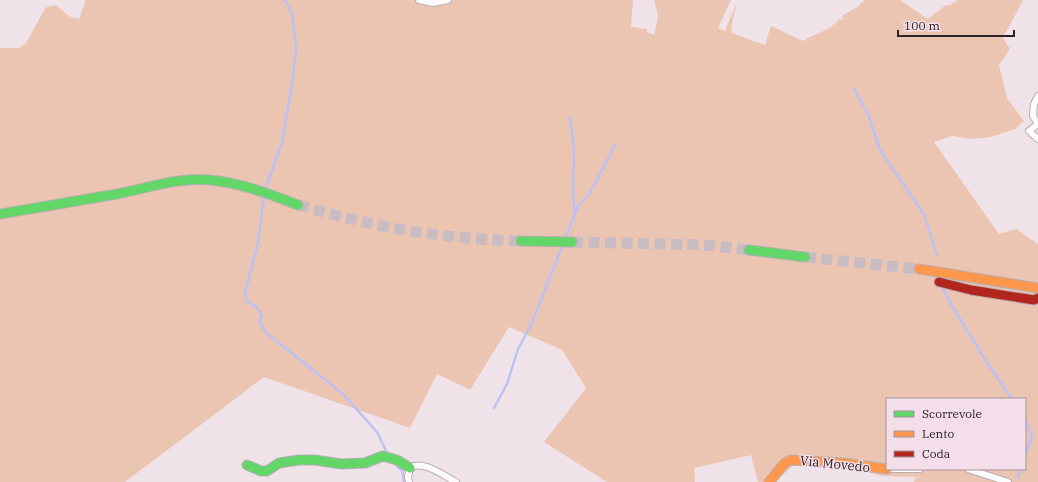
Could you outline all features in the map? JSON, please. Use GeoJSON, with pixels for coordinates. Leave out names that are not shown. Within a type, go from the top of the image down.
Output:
{"type":"FeatureCollection","features":[{"type":"Feature","properties":{"kind":"main road"},"geometry":{"type":"LineString","coordinates":[[0,214],[107,196],[159,183],[188,179],[211,180],[245,186],[298,205]]}},
{"type":"Feature","properties":{"kind":"main road"},"geometry":{"type":"LineString","coordinates":[[521,241],[572,242]]}},
{"type":"Feature","properties":{"kind":"main road"},"geometry":{"type":"LineString","coordinates":[[749,250],[804,257]]}},
{"type":"Feature","properties":{"kind":"main road"},"geometry":{"type":"LineString","coordinates":[[919,269],[1038,288]]}},
{"type":"Feature","properties":{"kind":"main road"},"geometry":{"type":"LineString","coordinates":[[939,282],[971,290],[1034,300],[1038,298]]}},
{"type":"Feature","properties":{"kind":"main road"},"geometry":{"type":"LineString","coordinates":[[247,465],[261,471],[267,471],[279,463],[299,460],[315,460],[342,464],[365,463],[384,456],[397,460],[410,468]]}},
{"type":"Feature","properties":{"kind":"main road","name":"Via Movedo"},"geometry":{"type":"LineString","coordinates":[[769,482],[785,463],[791,460],[843,463],[886,469]]}},
{"type":"Feature","properties":{"kind":"street"},"geometry":{"type":"LineString","coordinates":[[419,0],[433,3],[448,0]]}},
{"type":"Feature","properties":{"kind":"street"},"geometry":{"type":"LineString","coordinates":[[1038,96],[1034,104],[1033,116],[1038,124],[1029,131],[1038,139]]}},
{"type":"Feature","properties":{"kind":"street"},"geometry":{"type":"LineString","coordinates":[[409,482],[408,477],[410,468],[414,465],[421,465],[456,482]]}},
{"type":"Feature","properties":{"kind":"street"},"geometry":{"type":"LineString","coordinates":[[971,470],[1008,482]]}},
{"type":"Feature","properties":{"kind":"shaded area"},"geometry":{"type":"Polygon","coordinates":[[[86,0],[633,0],[631,27],[647,29],[647,32],[654,35],[658,16],[654,0],[731,0],[718,28],[725,31],[736,4],[732,23],[732,33],[765,45],[771,26],[803,41],[827,29],[839,19],[843,20],[842,16],[859,6],[864,0],[900,0],[928,19],[947,4],[948,6],[958,0],[1023,0],[1003,38],[1010,49],[999,65],[1007,98],[1024,121],[1015,129],[991,137],[972,139],[952,136],[934,142],[999,234],[1016,229],[1038,244],[1038,482],[914,482],[916,477],[883,476],[846,468],[794,465],[774,482],[758,482],[751,455],[694,468],[695,482],[607,482],[544,442],[586,388],[562,350],[509,327],[470,390],[437,374],[410,428],[264,377],[125,482],[0,482],[0,48],[19,48],[26,43],[46,7],[56,5],[70,17],[79,19],[86,0]]]}},
{"type":"Feature","properties":{"kind":"waterway"},"geometry":{"type":"LineString","coordinates":[[265,190],[282,142],[293,77],[296,49],[292,13],[285,0]]}},
{"type":"Feature","properties":{"kind":"waterway"},"geometry":{"type":"LineString","coordinates":[[854,88],[868,114],[880,150],[925,216],[937,256]]}},
{"type":"Feature","properties":{"kind":"waterway"},"geometry":{"type":"LineString","coordinates":[[570,117],[574,150],[573,195],[575,215]]}},
{"type":"Feature","properties":{"kind":"waterway"},"geometry":{"type":"LineString","coordinates":[[565,239],[578,206],[590,193],[615,145]]}},
{"type":"Feature","properties":{"kind":"waterway"},"geometry":{"type":"LineString","coordinates":[[264,197],[258,243],[245,293],[247,302],[257,307],[262,316],[259,320],[265,332],[343,394],[377,432],[388,455]]}},
{"type":"Feature","properties":{"kind":"waterway"},"geometry":{"type":"LineString","coordinates":[[494,408],[507,384],[518,349],[531,325],[563,244]]}},
{"type":"Feature","properties":{"kind":"waterway"},"geometry":{"type":"LineString","coordinates":[[943,289],[986,361],[1011,398]]}},
{"type":"Feature","properties":{"kind":"waterway"},"geometry":{"type":"LineString","coordinates":[[1026,421],[1032,436],[1026,453]]}},
{"type":"Feature","properties":{"kind":"waterway"},"geometry":{"type":"LineString","coordinates":[[392,462],[402,470],[404,482]]}},
{"type":"Feature","properties":{"kind":"waterway"},"geometry":{"type":"LineString","coordinates":[[1018,477],[1020,470]]}},
{"type":"Feature","properties":{"kind":"tunnel"},"geometry":{"type":"LineString","coordinates":[[298,205],[353,220],[436,235],[521,241]]}},
{"type":"Feature","properties":{"kind":"tunnel"},"geometry":{"type":"LineString","coordinates":[[572,242],[706,245],[749,250]]}},
{"type":"Feature","properties":{"kind":"tunnel"},"geometry":{"type":"LineString","coordinates":[[805,257],[919,269]]}},
{"type":"Feature","properties":{"kind":"traffic: fast"},"geometry":{"type":"LineString","coordinates":[[0,214],[198,179],[222,181],[244,186],[298,205]]}},
{"type":"Feature","properties":{"kind":"traffic: fast"},"geometry":{"type":"LineString","coordinates":[[521,241],[572,242]]}},
{"type":"Feature","properties":{"kind":"traffic: fast"},"geometry":{"type":"LineString","coordinates":[[749,250],[805,257]]}},
{"type":"Feature","properties":{"kind":"traffic: fast"},"geometry":{"type":"LineString","coordinates":[[247,465],[261,471],[267,471],[279,463],[299,460],[315,460],[341,464],[365,463],[383,456],[397,460],[410,468]]}},
{"type":"Feature","properties":{"kind":"traffic: slow"},"geometry":{"type":"LineString","coordinates":[[919,269],[1038,288]]}},
{"type":"Feature","properties":{"kind":"traffic: slow"},"geometry":{"type":"LineString","coordinates":[[769,482],[785,463],[791,460],[843,463],[886,469]]}},
{"type":"Feature","properties":{"kind":"traffic: jam"},"geometry":{"type":"LineString","coordinates":[[939,282],[971,290],[1034,300],[1038,298]]}}]}
